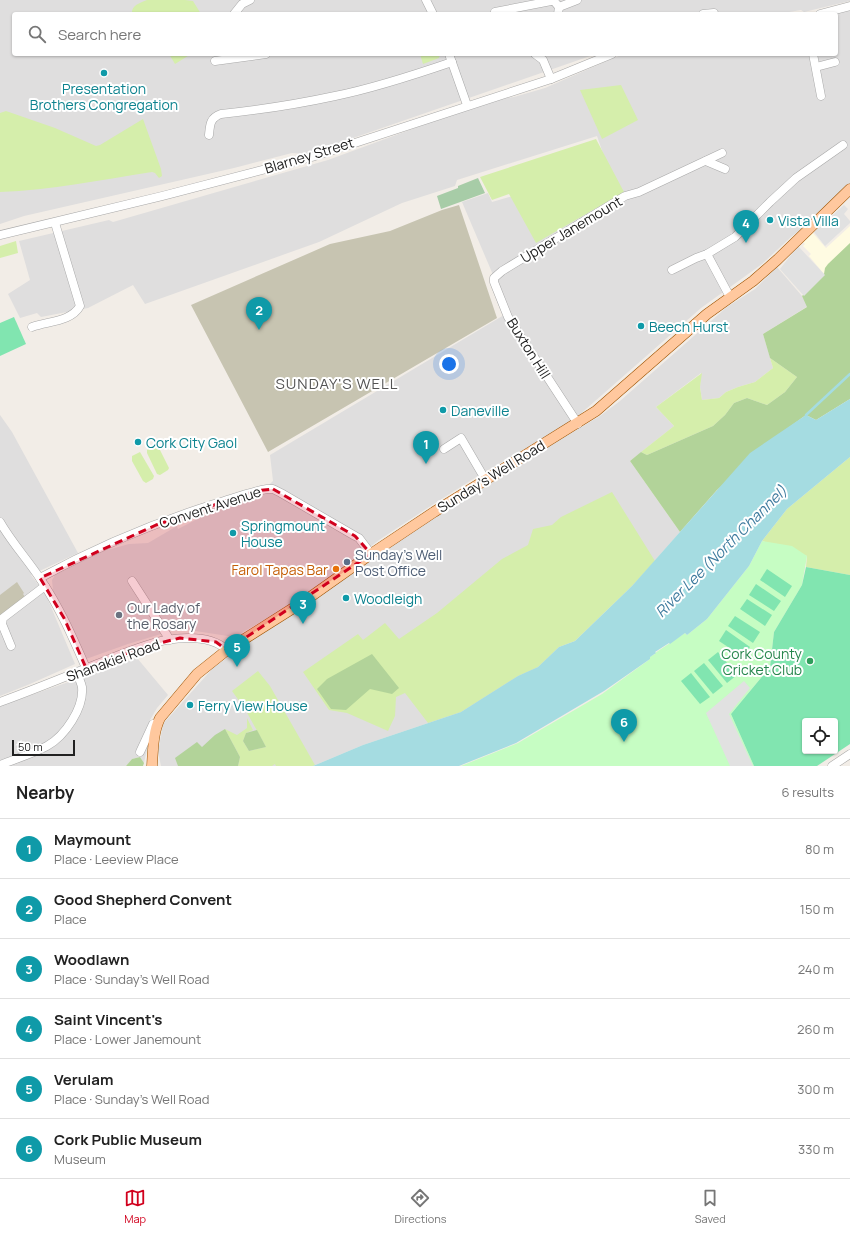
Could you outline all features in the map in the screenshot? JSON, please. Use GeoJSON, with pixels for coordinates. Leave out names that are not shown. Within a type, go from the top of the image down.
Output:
{"type":"FeatureCollection","features":[{"type":"Feature","properties":{"kind":"main road","name":"Sunday's Well Road"},"geometry":{"type":"LineString","coordinates":[[152,766],[158,723],[163,713],[197,674],[227,650],[306,600],[371,554],[485,479],[578,424],[596,411],[707,314],[753,281],[777,260],[850,189]]}},
{"type":"Feature","properties":{"kind":"street"},"geometry":{"type":"LineString","coordinates":[[236,12],[242,4],[250,0]]}},
{"type":"Feature","properties":{"kind":"street"},"geometry":{"type":"LineString","coordinates":[[426,0],[430,12]]}},
{"type":"Feature","properties":{"kind":"street"},"geometry":{"type":"LineString","coordinates":[[495,12],[510,11],[548,0],[554,1],[558,10],[577,0]]}},
{"type":"Feature","properties":{"kind":"street"},"geometry":{"type":"LineString","coordinates":[[828,12],[850,6]]}},
{"type":"Feature","properties":{"kind":"street"},"geometry":{"type":"LineString","coordinates":[[215,61],[251,56]]}},
{"type":"Feature","properties":{"kind":"street"},"geometry":{"type":"LineString","coordinates":[[538,56],[543,60],[551,79]]}},
{"type":"Feature","properties":{"kind":"street","name":"Blarney Street"},"geometry":{"type":"LineString","coordinates":[[0,236],[312,157],[467,105],[551,79],[607,56]]}},
{"type":"Feature","properties":{"kind":"street"},"geometry":{"type":"LineString","coordinates":[[813,56],[821,96]]}},
{"type":"Feature","properties":{"kind":"street"},"geometry":{"type":"LineString","coordinates":[[209,135],[210,124],[216,116],[336,96],[375,86],[450,58],[467,105]]}},
{"type":"Feature","properties":{"kind":"street"},"geometry":{"type":"LineString","coordinates":[[816,67],[835,62]]}},
{"type":"Feature","properties":{"kind":"street"},"geometry":{"type":"LineString","coordinates":[[672,270],[707,254],[735,237],[796,178],[843,145]]}},
{"type":"Feature","properties":{"kind":"street","name":"Upper Janemount"},"geometry":{"type":"LineString","coordinates":[[502,271],[625,196],[639,192],[722,153]]}},
{"type":"Feature","properties":{"kind":"street"},"geometry":{"type":"LineString","coordinates":[[706,161],[725,169]]}},
{"type":"Feature","properties":{"kind":"street"},"geometry":{"type":"LineString","coordinates":[[32,326],[46,324],[71,315],[80,306],[55,223]]}},
{"type":"Feature","properties":{"kind":"street"},"geometry":{"type":"LineString","coordinates":[[707,254],[730,297]]}},
{"type":"Feature","properties":{"kind":"street","name":"Buxton Hill"},"geometry":{"type":"LineString","coordinates":[[502,271],[496,276],[494,282],[508,317],[578,424]]}},
{"type":"Feature","properties":{"kind":"street"},"geometry":{"type":"LineString","coordinates":[[444,449],[461,438],[485,479]]}},
{"type":"Feature","properties":{"kind":"street","name":"Convent Avenue"},"geometry":{"type":"LineString","coordinates":[[40,578],[99,549],[156,525],[202,508],[267,489],[273,489],[359,538],[371,554]]}},
{"type":"Feature","properties":{"kind":"street"},"geometry":{"type":"LineString","coordinates":[[0,522],[9,538],[45,586],[69,628],[86,668]]}},
{"type":"Feature","properties":{"kind":"street"},"geometry":{"type":"LineString","coordinates":[[132,581],[170,640]]}},
{"type":"Feature","properties":{"kind":"street"},"geometry":{"type":"LineString","coordinates":[[11,646],[2,624],[3,618],[45,586]]}},
{"type":"Feature","properties":{"kind":"street","name":"Shanakiel Road"},"geometry":{"type":"LineString","coordinates":[[0,702],[137,649],[170,640],[194,638],[220,644],[227,650]]}},
{"type":"Feature","properties":{"kind":"street"},"geometry":{"type":"LineString","coordinates":[[0,765],[47,746],[70,724],[78,709],[81,698],[82,687],[77,672]]}},
{"type":"Feature","properties":{"kind":"street"},"geometry":{"type":"LineString","coordinates":[[140,752],[153,724],[158,723]]}},
{"type":"Feature","properties":{"kind":"street"},"geometry":{"type":"LineString","coordinates":[[832,766],[850,754]]}},
{"type":"Feature","properties":{"kind":"highlighted area"},"geometry":{"type":"Polygon","coordinates":[[[273,489],[355,536],[371,554],[227,650],[216,642],[180,638],[148,646],[86,668],[64,618],[40,578],[156,525],[255,491],[273,489]]]}},
{"type":"Feature","properties":{"kind":"shaded area"},"geometry":{"type":"Polygon","coordinates":[[[0,0],[850,0],[804,12],[801,10],[789,12],[12,12],[12,56],[590,56],[307,154],[292,153],[234,168],[24,216],[0,224],[0,0]]]}},
{"type":"Feature","properties":{"kind":"shaded area"},"geometry":{"type":"Polygon","coordinates":[[[850,9],[850,183],[807,225],[791,237],[762,264],[701,308],[578,416],[511,317],[462,202],[488,193],[492,202],[513,196],[616,191],[597,136],[457,180],[455,186],[402,203],[319,242],[145,304],[133,285],[88,308],[41,317],[37,313],[20,318],[8,294],[30,280],[19,241],[109,220],[113,222],[328,160],[434,121],[500,99],[514,97],[545,88],[618,56],[838,56],[837,12],[850,9]]]}},
{"type":"Feature","properties":{"kind":"shaded area"},"geometry":{"type":"Polygon","coordinates":[[[459,205],[497,318],[268,452],[191,305],[330,244],[390,231],[442,210],[459,205]]]}},
{"type":"Feature","properties":{"kind":"shaded area"},"geometry":{"type":"Polygon","coordinates":[[[844,205],[848,209],[844,214],[850,223],[825,246],[814,232],[844,205]]]}},
{"type":"Feature","properties":{"kind":"shaded area"},"geometry":{"type":"Polygon","coordinates":[[[850,226],[850,380],[802,296],[824,274],[809,256],[811,254],[803,246],[805,244],[802,241],[812,232],[826,248],[850,226]]]}},
{"type":"Feature","properties":{"kind":"shaded area"},"geometry":{"type":"Polygon","coordinates":[[[798,246],[825,275],[804,296],[780,269],[798,246]]]}},
{"type":"Feature","properties":{"kind":"shaded area"},"geometry":{"type":"Polygon","coordinates":[[[777,267],[802,296],[808,306],[763,334],[773,368],[755,382],[726,392],[719,398],[702,400],[700,387],[701,373],[656,407],[674,426],[630,461],[680,532],[632,586],[559,647],[538,667],[461,712],[363,745],[313,766],[161,766],[158,752],[163,724],[213,668],[253,639],[468,495],[600,416],[620,401],[727,307],[755,289],[777,267]]]}},
{"type":"Feature","properties":{"kind":"shaded area"},"geometry":{"type":"Polygon","coordinates":[[[504,315],[574,422],[481,474],[379,540],[309,595],[234,637],[189,630],[171,631],[86,659],[53,591],[52,580],[55,575],[100,552],[129,544],[148,543],[177,526],[178,529],[203,516],[257,496],[273,481],[270,455],[504,315]]]}},
{"type":"Feature","properties":{"kind":"shaded area"},"geometry":{"type":"Polygon","coordinates":[[[0,415],[12,432],[78,553],[31,575],[46,595],[75,664],[0,696],[0,415]]]}},
{"type":"Feature","properties":{"kind":"shaded area"},"geometry":{"type":"Polygon","coordinates":[[[17,582],[26,598],[0,616],[0,595],[17,582]]]}},
{"type":"Feature","properties":{"kind":"shaded area"},"geometry":{"type":"Polygon","coordinates":[[[137,658],[168,695],[157,708],[150,720],[152,726],[144,763],[140,757],[132,759],[126,766],[0,766],[0,706],[137,658]]]}},
{"type":"Feature","properties":{"kind":"shaded area"},"geometry":{"type":"Polygon","coordinates":[[[744,681],[750,688],[729,714],[753,766],[730,766],[706,713],[744,681]]]}},
{"type":"Feature","properties":{"kind":"green space"},"geometry":{"type":"Polygon","coordinates":[[[147,0],[193,1],[200,12],[132,12],[134,6],[147,0]]]}},
{"type":"Feature","properties":{"kind":"green space"},"geometry":{"type":"Polygon","coordinates":[[[170,56],[188,56],[175,64],[170,56]]]}},
{"type":"Feature","properties":{"kind":"green space"},"geometry":{"type":"Polygon","coordinates":[[[421,56],[440,56],[439,58],[423,64],[421,56]]]}},
{"type":"Feature","properties":{"kind":"green space"},"geometry":{"type":"Polygon","coordinates":[[[621,85],[638,120],[602,139],[580,90],[621,85]]]}},
{"type":"Feature","properties":{"kind":"green space"},"geometry":{"type":"Polygon","coordinates":[[[6,111],[55,128],[96,146],[143,119],[161,169],[162,176],[159,178],[152,172],[57,187],[0,192],[0,113],[6,111]]]}},
{"type":"Feature","properties":{"kind":"green space"},"geometry":{"type":"Polygon","coordinates":[[[596,139],[624,192],[536,243],[509,194],[492,200],[480,177],[596,139]]]}},
{"type":"Feature","properties":{"kind":"green space"},"geometry":{"type":"Polygon","coordinates":[[[478,178],[485,193],[441,209],[437,196],[478,178]]]}},
{"type":"Feature","properties":{"kind":"green space"},"geometry":{"type":"Polygon","coordinates":[[[16,241],[18,253],[0,258],[0,246],[16,241]]]}},
{"type":"Feature","properties":{"kind":"green space"},"geometry":{"type":"Polygon","coordinates":[[[850,243],[850,399],[816,420],[806,415],[784,431],[717,490],[680,532],[630,461],[641,452],[647,455],[713,426],[725,415],[734,403],[747,398],[767,405],[785,392],[797,377],[770,358],[763,334],[807,307],[802,296],[824,274],[825,268],[828,264],[850,243]]]}},
{"type":"Feature","properties":{"kind":"green space"},"geometry":{"type":"Polygon","coordinates":[[[14,317],[26,344],[0,356],[0,323],[14,317]]]}},
{"type":"Feature","properties":{"kind":"green space"},"geometry":{"type":"Polygon","coordinates":[[[770,358],[797,377],[785,392],[767,405],[747,398],[734,403],[725,415],[713,426],[647,455],[641,452],[674,426],[656,407],[702,373],[700,387],[702,400],[719,398],[726,392],[755,382],[773,368],[770,358]]]}},
{"type":"Feature","properties":{"kind":"green space"},"geometry":{"type":"Polygon","coordinates":[[[153,446],[158,446],[169,468],[160,475],[157,474],[147,453],[147,450],[153,446]]]}},
{"type":"Feature","properties":{"kind":"green space"},"geometry":{"type":"Polygon","coordinates":[[[140,452],[154,476],[153,479],[146,483],[143,481],[132,461],[132,456],[140,452]]]}},
{"type":"Feature","properties":{"kind":"green space"},"geometry":{"type":"Polygon","coordinates":[[[850,457],[850,575],[806,567],[807,556],[762,541],[787,509],[850,457]]]}},
{"type":"Feature","properties":{"kind":"green space"},"geometry":{"type":"Polygon","coordinates":[[[612,492],[655,561],[632,586],[575,641],[559,647],[538,667],[518,676],[461,712],[428,723],[405,693],[396,697],[395,716],[388,731],[347,713],[329,710],[303,672],[358,634],[363,640],[385,623],[399,639],[437,613],[502,559],[528,545],[533,529],[552,525],[561,517],[612,492]]]}},
{"type":"Feature","properties":{"kind":"green space"},"geometry":{"type":"Polygon","coordinates":[[[762,541],[792,546],[807,556],[802,585],[774,632],[770,667],[731,714],[754,766],[461,766],[518,743],[602,694],[650,659],[649,657],[685,633],[687,635],[707,619],[749,566],[762,541]]]}},
{"type":"Feature","properties":{"kind":"green space","name":"Cork County Cricket Club"},"geometry":{"type":"Polygon","coordinates":[[[806,567],[850,575],[850,744],[838,752],[838,718],[802,718],[802,754],[835,754],[817,766],[754,766],[731,714],[770,667],[774,632],[802,585],[806,567]]]}},
{"type":"Feature","properties":{"kind":"green space"},"geometry":{"type":"Polygon","coordinates":[[[767,569],[792,586],[785,597],[760,580],[767,569]]]}},
{"type":"Feature","properties":{"kind":"green space"},"geometry":{"type":"Polygon","coordinates":[[[756,584],[781,601],[774,611],[749,595],[756,584]]]}},
{"type":"Feature","properties":{"kind":"green space"},"geometry":{"type":"Polygon","coordinates":[[[747,599],[772,615],[765,626],[740,609],[747,599]]]}},
{"type":"Feature","properties":{"kind":"green space"},"geometry":{"type":"Polygon","coordinates":[[[735,616],[760,632],[753,643],[728,626],[735,616]]]}},
{"type":"Feature","properties":{"kind":"green space"},"geometry":{"type":"Polygon","coordinates":[[[726,630],[750,647],[743,657],[719,641],[726,630]]]}},
{"type":"Feature","properties":{"kind":"green space"},"geometry":{"type":"Polygon","coordinates":[[[718,652],[737,675],[727,683],[708,660],[718,652]]]}},
{"type":"Feature","properties":{"kind":"green space"},"geometry":{"type":"Polygon","coordinates":[[[372,654],[399,688],[392,694],[370,689],[346,710],[331,709],[317,689],[327,679],[372,654]]]}},
{"type":"Feature","properties":{"kind":"green space"},"geometry":{"type":"Polygon","coordinates":[[[704,663],[723,686],[713,694],[694,671],[704,663]]]}},
{"type":"Feature","properties":{"kind":"green space"},"geometry":{"type":"Polygon","coordinates":[[[258,671],[270,686],[315,765],[276,766],[275,764],[272,766],[238,766],[240,757],[225,729],[237,735],[247,728],[247,718],[253,730],[246,733],[243,741],[249,751],[266,747],[245,709],[232,691],[258,671]]]}},
{"type":"Feature","properties":{"kind":"green space"},"geometry":{"type":"Polygon","coordinates":[[[691,673],[710,697],[700,704],[681,681],[691,673]]]}},
{"type":"Feature","properties":{"kind":"green space"},"geometry":{"type":"Polygon","coordinates":[[[225,729],[240,757],[238,766],[178,766],[175,758],[197,742],[202,747],[215,735],[225,729]]]}},
{"type":"Feature","properties":{"kind":"green space"},"geometry":{"type":"Polygon","coordinates":[[[257,730],[266,747],[249,751],[243,741],[246,733],[257,730]]]}},
{"type":"Feature","properties":{"kind":"green space"},"geometry":{"type":"Polygon","coordinates":[[[140,757],[144,763],[143,766],[126,766],[132,759],[140,757]]]}},
{"type":"Feature","properties":{"kind":"water","name":"River Lee (North Channel)"},"geometry":{"type":"Polygon","coordinates":[[[850,399],[850,457],[787,509],[762,541],[749,566],[707,619],[687,635],[685,633],[670,644],[669,643],[655,652],[656,653],[650,657],[650,659],[604,691],[516,743],[459,766],[313,766],[363,745],[461,712],[518,676],[538,667],[559,647],[575,641],[632,586],[750,453],[806,415],[816,420],[850,399]]]}},
{"type":"Feature","properties":{"kind":"waterway"},"geometry":{"type":"LineString","coordinates":[[806,419],[806,415],[850,374]]}},
{"type":"Feature","properties":{"kind":"place","name":"Presentation Brothers Congregation"},"geometry":{"type":"Point","coordinates":[104,73]}},
{"type":"Feature","properties":{"kind":"place","name":"Vista Villa"},"geometry":{"type":"Point","coordinates":[770,220]}},
{"type":"Feature","properties":{"kind":"place","name":"Saint Vincent's"},"geometry":{"type":"Point","coordinates":[746,243]}},
{"type":"Feature","properties":{"kind":"place","name":"Beech Hurst"},"geometry":{"type":"Point","coordinates":[641,326]}},
{"type":"Feature","properties":{"kind":"place","name":"Good Shepherd Convent"},"geometry":{"type":"Point","coordinates":[259,330]}},
{"type":"Feature","properties":{"kind":"place","name":"Daneville"},"geometry":{"type":"Point","coordinates":[443,410]}},
{"type":"Feature","properties":{"kind":"place","name":"Cork City Gaol"},"geometry":{"type":"Point","coordinates":[138,442]}},
{"type":"Feature","properties":{"kind":"place","name":"Maymount"},"geometry":{"type":"Point","coordinates":[426,464]}},
{"type":"Feature","properties":{"kind":"place","name":"Springmount House"},"geometry":{"type":"Point","coordinates":[233,533]}},
{"type":"Feature","properties":{"kind":"place","name":"Sunday's Well Post Office"},"geometry":{"type":"Point","coordinates":[347,562]}},
{"type":"Feature","properties":{"kind":"place","name":"Farol Tapas Bar"},"geometry":{"type":"Point","coordinates":[336,569]}},
{"type":"Feature","properties":{"kind":"place","name":"Woodleigh"},"geometry":{"type":"Point","coordinates":[346,598]}},
{"type":"Feature","properties":{"kind":"place","name":"Our Lady of the Rosary"},"geometry":{"type":"Point","coordinates":[119,615]}},
{"type":"Feature","properties":{"kind":"place","name":"Woodlawn"},"geometry":{"type":"Point","coordinates":[303,624]}},
{"type":"Feature","properties":{"kind":"place","name":"Cork County Cricket Club"},"geometry":{"type":"Point","coordinates":[810,661]}},
{"type":"Feature","properties":{"kind":"place","name":"Verulam"},"geometry":{"type":"Point","coordinates":[237,667]}},
{"type":"Feature","properties":{"kind":"place","name":"Ferry View House"},"geometry":{"type":"Point","coordinates":[190,705]}},
{"type":"Feature","properties":{"kind":"place","name":"Cork Public Museum"},"geometry":{"type":"Point","coordinates":[624,742]}},
{"type":"Feature","properties":{"kind":"district","name":"SUNDAY'S WELL"},"geometry":{"type":"Point","coordinates":[337,383]}}]}
